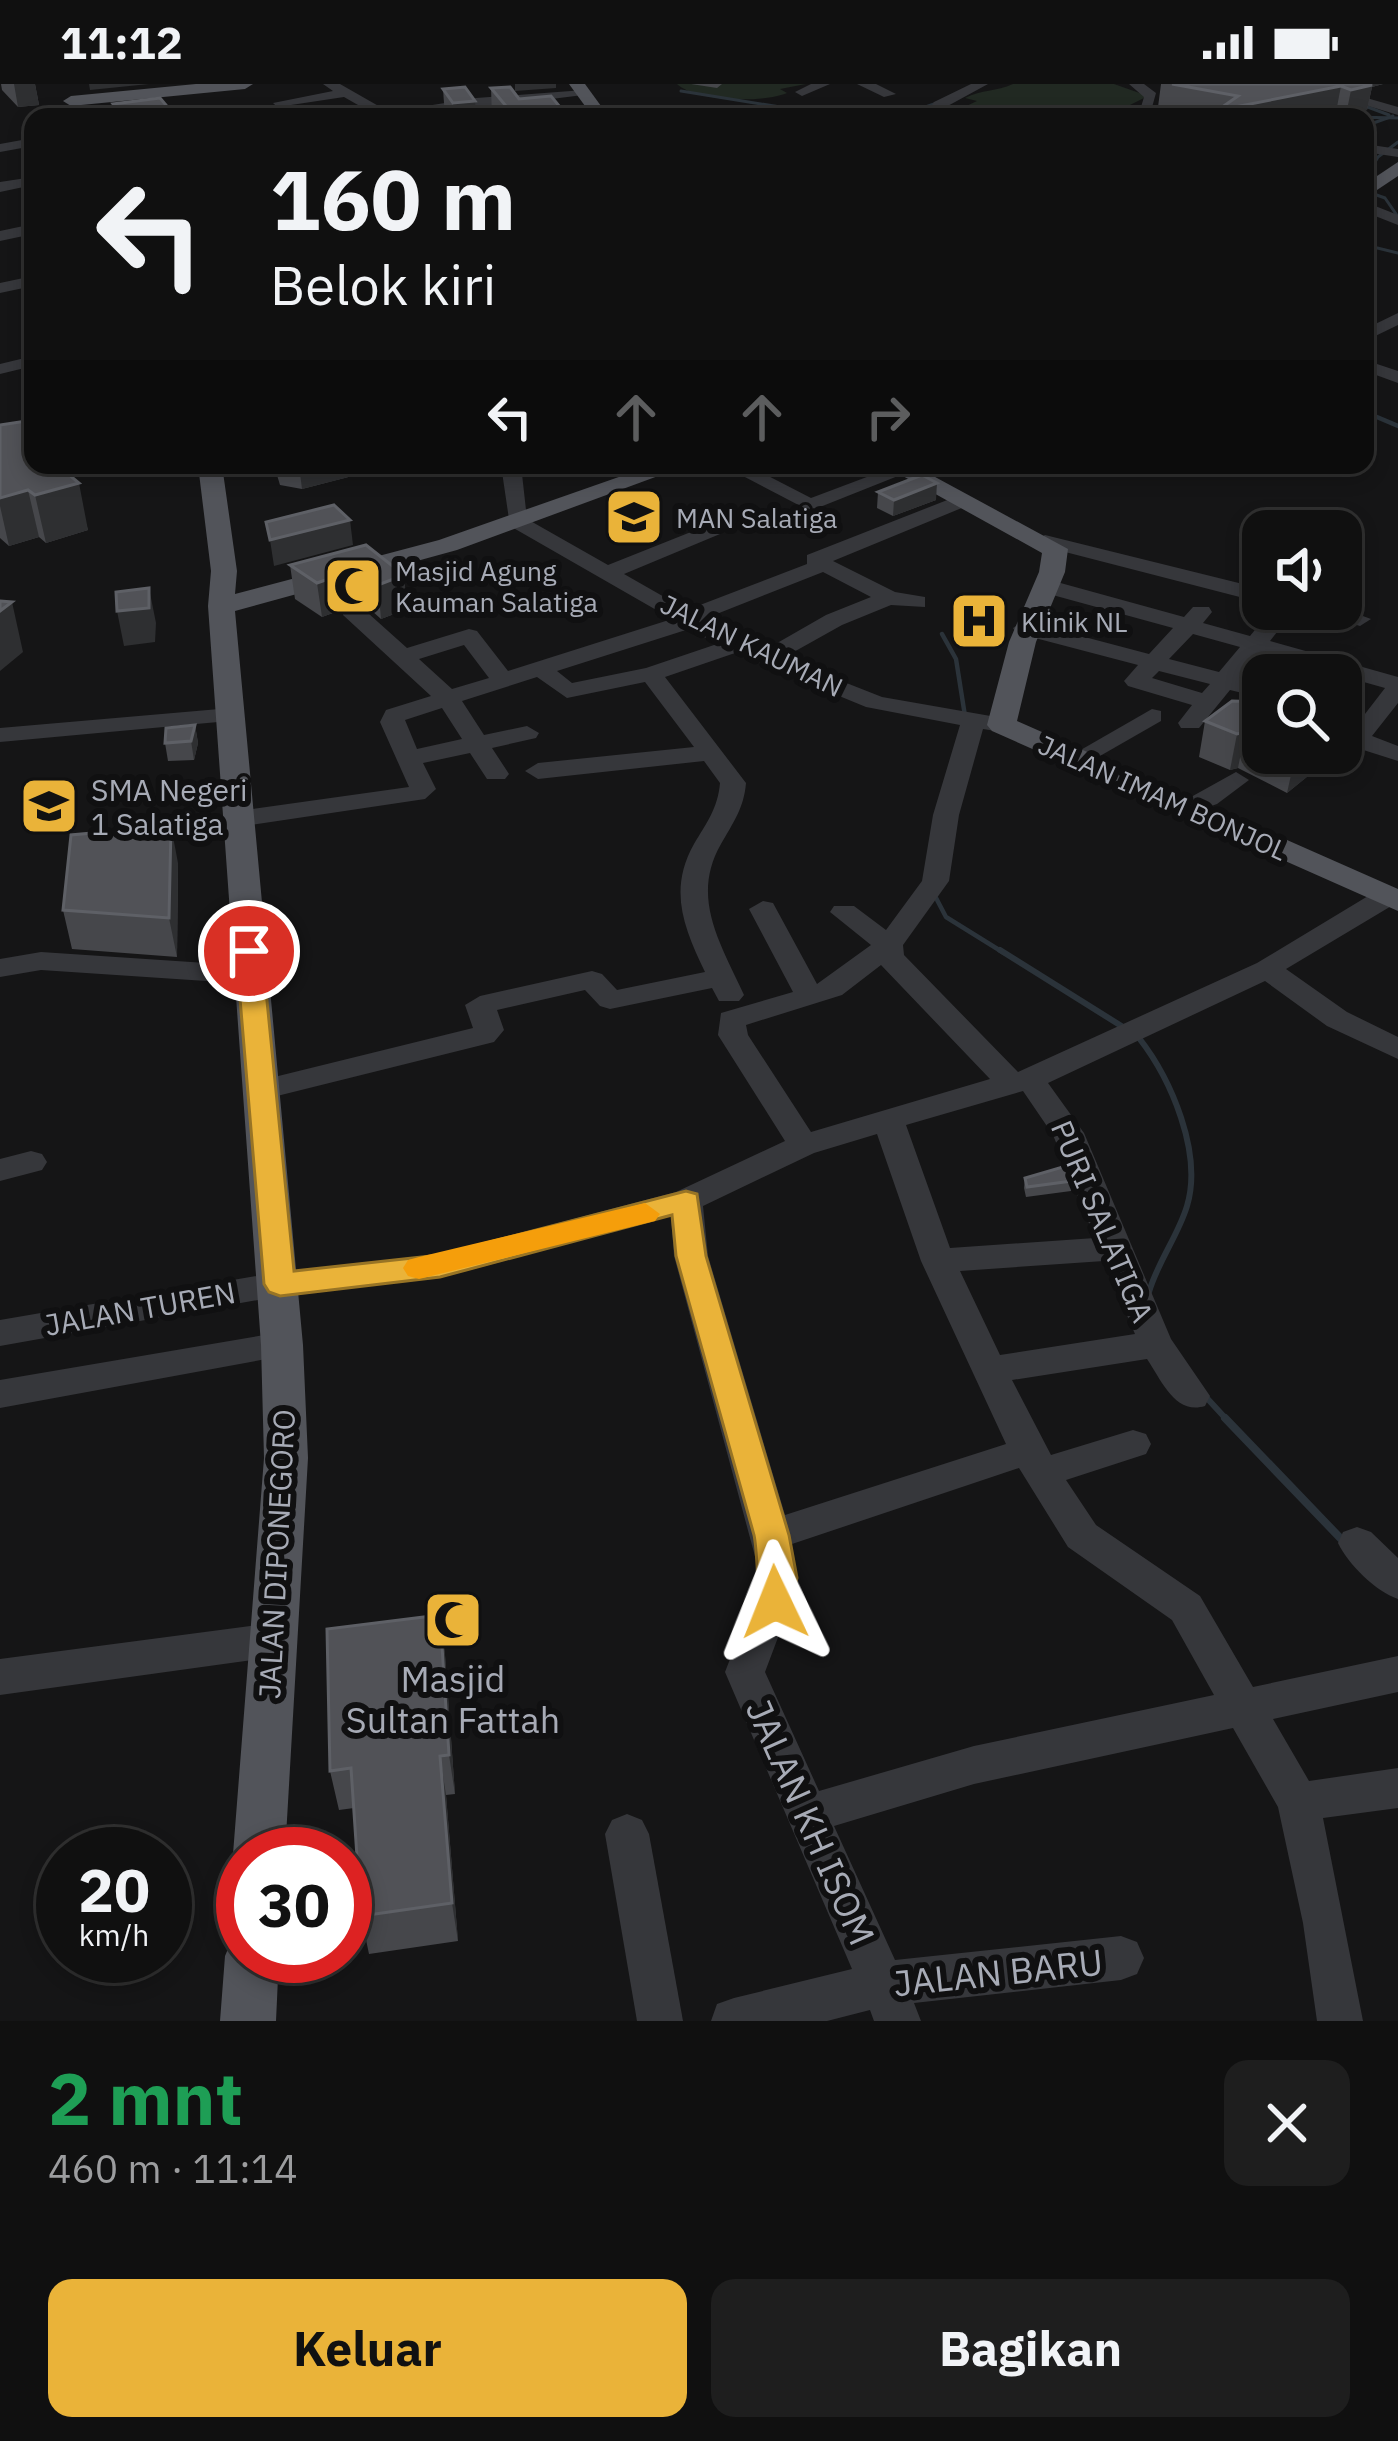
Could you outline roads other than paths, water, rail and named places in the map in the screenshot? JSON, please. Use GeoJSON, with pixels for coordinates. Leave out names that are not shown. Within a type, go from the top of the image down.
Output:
{"type":"FeatureCollection","features":[{"type":"Feature","properties":{"kind":"main road"},"geometry":{"type":"LineString","coordinates":[[75,100],[245,84]]}},
{"type":"Feature","properties":{"kind":"main road","name":"JALAN DIPONEGORO"},"geometry":{"type":"LineString","coordinates":[[211,474],[224,571],[221,606],[280,1284],[286,1459],[261,1827]]}},
{"type":"Feature","properties":{"kind":"main road"},"geometry":{"type":"LineString","coordinates":[[221,606],[365,569],[651,474]]}},
{"type":"Feature","properties":{"kind":"main road"},"geometry":{"type":"LineString","coordinates":[[912,474],[1045,541]]}},
{"type":"Feature","properties":{"kind":"main road","name":"JALAN IMAM BONJOL"},"geometry":{"type":"LineString","coordinates":[[1045,541],[1057,556],[1046,586],[975,720],[1191,803],[1393,898]]}},
{"type":"Feature","properties":{"kind":"main road"},"geometry":{"type":"LineString","coordinates":[[248,2021],[250,1983]]}},
{"type":"Feature","properties":{"kind":"street"},"geometry":{"type":"LineString","coordinates":[[330,84],[373,108]]}},
{"type":"Feature","properties":{"kind":"street"},"geometry":{"type":"LineString","coordinates":[[802,92],[823,84]]}},
{"type":"Feature","properties":{"kind":"street"},"geometry":{"type":"LineString","coordinates":[[864,84],[889,94]]}},
{"type":"Feature","properties":{"kind":"street"},"geometry":{"type":"LineString","coordinates":[[937,108],[981,84]]}},
{"type":"Feature","properties":{"kind":"street"},"geometry":{"type":"LineString","coordinates":[[1136,84],[1157,92],[1146,108]]}},
{"type":"Feature","properties":{"kind":"street"},"geometry":{"type":"LineString","coordinates":[[1303,84],[1398,111]]}},
{"type":"Feature","properties":{"kind":"street"},"geometry":{"type":"LineString","coordinates":[[223,87],[239,103]]}},
{"type":"Feature","properties":{"kind":"street"},"geometry":{"type":"LineString","coordinates":[[425,108],[580,89]]}},
{"type":"Feature","properties":{"kind":"street"},"geometry":{"type":"LineString","coordinates":[[285,108],[280,104],[346,93]]}},
{"type":"Feature","properties":{"kind":"street"},"geometry":{"type":"LineString","coordinates":[[309,99],[323,108]]}},
{"type":"Feature","properties":{"kind":"street"},"geometry":{"type":"LineString","coordinates":[[512,474],[517,522]]}},
{"type":"Feature","properties":{"kind":"street"},"geometry":{"type":"LineString","coordinates":[[750,474],[810,505],[883,474]]}},
{"type":"Feature","properties":{"kind":"street"},"geometry":{"type":"LineString","coordinates":[[917,602],[889,598],[814,562],[962,501]]}},
{"type":"Feature","properties":{"kind":"street","name":"JALAN KAUMAN"},"geometry":{"type":"LineString","coordinates":[[517,522],[767,658],[871,701],[975,720]]}},
{"type":"Feature","properties":{"kind":"street"},"geometry":{"type":"LineString","coordinates":[[608,573],[713,530]]}},
{"type":"Feature","properties":{"kind":"street"},"geometry":{"type":"LineString","coordinates":[[1045,541],[1242,590]]}},
{"type":"Feature","properties":{"kind":"street"},"geometry":{"type":"LineString","coordinates":[[238,819],[416,794],[423,788],[392,718],[690,618],[820,566]]}},
{"type":"Feature","properties":{"kind":"street"},"geometry":{"type":"LineString","coordinates":[[1046,586],[1398,686],[1360,736],[1363,742],[1398,754]]}},
{"type":"Feature","properties":{"kind":"street"},"geometry":{"type":"LineString","coordinates":[[1207,702],[1137,681],[1226,586]]}},
{"type":"Feature","properties":{"kind":"street"},"geometry":{"type":"LineString","coordinates":[[767,658],[814,630],[889,598]]}},
{"type":"Feature","properties":{"kind":"street"},"geometry":{"type":"LineString","coordinates":[[351,610],[448,699],[496,774]]}},
{"type":"Feature","properties":{"kind":"street"},"geometry":{"type":"LineString","coordinates":[[1024,628],[1224,681],[1242,691]]}},
{"type":"Feature","properties":{"kind":"street"},"geometry":{"type":"LineString","coordinates":[[1190,723],[1266,630]]}},
{"type":"Feature","properties":{"kind":"street"},"geometry":{"type":"LineString","coordinates":[[406,656],[469,636],[504,682]]}},
{"type":"Feature","properties":{"kind":"street"},"geometry":{"type":"LineString","coordinates":[[542,670],[567,691],[650,674],[739,644]]}},
{"type":"Feature","properties":{"kind":"street"},"geometry":{"type":"LineString","coordinates":[[650,674],[733,783],[733,804],[693,872],[691,895],[696,924],[737,1016]]}},
{"type":"Feature","properties":{"kind":"street"},"geometry":{"type":"LineString","coordinates":[[0,735],[230,716]]}},
{"type":"Feature","properties":{"kind":"street"},"geometry":{"type":"LineString","coordinates":[[803,1145],[734,1035],[731,1020],[832,989],[889,945],[931,887],[946,814],[975,720]]}},
{"type":"Feature","properties":{"kind":"street"},"geometry":{"type":"LineString","coordinates":[[1077,759],[1130,722]]}},
{"type":"Feature","properties":{"kind":"street"},"geometry":{"type":"LineString","coordinates":[[410,758],[527,733]]}},
{"type":"Feature","properties":{"kind":"street"},"geometry":{"type":"LineString","coordinates":[[538,771],[711,753]]}},
{"type":"Feature","properties":{"kind":"street"},"geometry":{"type":"LineString","coordinates":[[1191,803],[1208,800],[1228,777]]}},
{"type":"Feature","properties":{"kind":"street","name":"JALAN TUREN"},"geometry":{"type":"LineString","coordinates":[[0,1333],[280,1284],[440,1266],[686,1201],[803,1145],[1021,1082],[1267,969],[1393,898]]}},
{"type":"Feature","properties":{"kind":"street"},"geometry":{"type":"LineString","coordinates":[[764,910],[810,997]]}},
{"type":"Feature","properties":{"kind":"street","name":"PURI SALATIGA"},"geometry":{"type":"LineString","coordinates":[[844,911],[889,945],[890,957],[1068,1133],[1156,1344],[988,1371]]}},
{"type":"Feature","properties":{"kind":"street"},"geometry":{"type":"LineString","coordinates":[[0,968],[40,961],[251,975]]}},
{"type":"Feature","properties":{"kind":"street"},"geometry":{"type":"LineString","coordinates":[[1267,969],[1337,1018],[1398,1049]]}},
{"type":"Feature","properties":{"kind":"street"},"geometry":{"type":"LineString","coordinates":[[265,1089],[483,1035],[489,1030],[477,1008],[480,1005],[592,980],[610,1000],[722,977]]}},
{"type":"Feature","properties":{"kind":"street"},"geometry":{"type":"LineString","coordinates":[[889,1122],[938,1261],[1035,1462],[1082,1536],[1186,1608],[1298,1802],[1325,1923],[1340,2021]]}},
{"type":"Feature","properties":{"kind":"street","name":"JALAN KH ISOM"},"geometry":{"type":"LineString","coordinates":[[686,1201],[691,1256],[772,1535],[779,1578],[745,1672],[804,1815],[891,2002]]}},
{"type":"Feature","properties":{"kind":"street"},"geometry":{"type":"LineString","coordinates":[[938,1261],[1115,1248]]}},
{"type":"Feature","properties":{"kind":"street"},"geometry":{"type":"LineString","coordinates":[[1156,1344],[1192,1396]]}},
{"type":"Feature","properties":{"kind":"street"},"geometry":{"type":"LineString","coordinates":[[0,1394],[282,1345]]}},
{"type":"Feature","properties":{"kind":"street"},"geometry":{"type":"LineString","coordinates":[[772,1535],[1035,1462],[1133,1444]]}},
{"type":"Feature","properties":{"kind":"street"},"geometry":{"type":"LineString","coordinates":[[1357,1543],[1398,1583]]}},
{"type":"Feature","properties":{"kind":"street"},"geometry":{"type":"LineString","coordinates":[[0,1677],[274,1640]]}},
{"type":"Feature","properties":{"kind":"street"},"geometry":{"type":"LineString","coordinates":[[804,1815],[974,1765],[1398,1674]]}},
{"type":"Feature","properties":{"kind":"street"},"geometry":{"type":"LineString","coordinates":[[1298,1802],[1398,1788]]}},
{"type":"Feature","properties":{"kind":"street"},"geometry":{"type":"LineString","coordinates":[[627,1834],[660,2021]]}},
{"type":"Feature","properties":{"kind":"street","name":"JALAN BARU"},"geometry":{"type":"LineString","coordinates":[[734,2021],[891,2002],[1121,1958]]}},
{"type":"Feature","properties":{"kind":"waterway"},"geometry":{"type":"LineString","coordinates":[[681,91],[786,108]]}},
{"type":"Feature","properties":{"kind":"waterway"},"geometry":{"type":"LineString","coordinates":[[922,108],[940,102]]}},
{"type":"Feature","properties":{"kind":"waterway"},"geometry":{"type":"LineString","coordinates":[[1365,106],[1370,108]]}},
{"type":"Feature","properties":{"kind":"waterway"},"geometry":{"type":"LineString","coordinates":[[1374,109],[1389,115]]}},
{"type":"Feature","properties":{"kind":"waterway"},"geometry":{"type":"LineString","coordinates":[[1388,118],[1393,116]]}},
{"type":"Feature","properties":{"kind":"waterway"},"geometry":{"type":"LineString","coordinates":[[1374,117],[1388,118]]}},
{"type":"Feature","properties":{"kind":"waterway"},"geometry":{"type":"LineString","coordinates":[[1374,123],[1388,118]]}},
{"type":"Feature","properties":{"kind":"waterway"},"geometry":{"type":"LineString","coordinates":[[1388,118],[1398,118]]}},
{"type":"Feature","properties":{"kind":"waterway"},"geometry":{"type":"LineString","coordinates":[[1374,164],[1398,142]]}},
{"type":"Feature","properties":{"kind":"waterway"},"geometry":{"type":"LineString","coordinates":[[1374,194],[1385,198],[1398,217]]}},
{"type":"Feature","properties":{"kind":"waterway"},"geometry":{"type":"LineString","coordinates":[[1374,247],[1398,253]]}},
{"type":"Feature","properties":{"kind":"waterway"},"geometry":{"type":"LineString","coordinates":[[1374,416],[1398,426]]}},
{"type":"Feature","properties":{"kind":"waterway"},"geometry":{"type":"LineString","coordinates":[[942,634],[956,659],[965,716]]}},
{"type":"Feature","properties":{"kind":"waterway"},"geometry":{"type":"LineString","coordinates":[[935,896],[946,917],[1004,953]]}},
{"type":"Feature","properties":{"kind":"waterway"},"geometry":{"type":"LineString","coordinates":[[1000,950],[1123,1027]]}},
{"type":"Feature","properties":{"kind":"waterway"},"geometry":{"type":"LineString","coordinates":[[1139,1038],[1172,1095],[1191,1163],[1187,1206],[1149,1292]]}},
{"type":"Feature","properties":{"kind":"waterway"},"geometry":{"type":"LineString","coordinates":[[1205,1396],[1228,1421]]}},
{"type":"Feature","properties":{"kind":"waterway"},"geometry":{"type":"LineString","coordinates":[[1225,1418],[1345,1543]]}},
{"type":"Feature","properties":{"kind":"place","name":"MAN Salatiga"},"geometry":{"type":"Point","coordinates":[634,517]}},
{"type":"Feature","properties":{"kind":"place","name":"Masjid Agung Kauman Salatiga"},"geometry":{"type":"Point","coordinates":[353,586]}},
{"type":"Feature","properties":{"kind":"place","name":"Klinik NL"},"geometry":{"type":"Point","coordinates":[979,621]}},
{"type":"Feature","properties":{"kind":"place","name":"SMA Negeri 1 Salatiga"},"geometry":{"type":"Point","coordinates":[49,806]}},
{"type":"Feature","properties":{"kind":"place","name":"Masjid Sultan Fattah"},"geometry":{"type":"Point","coordinates":[453,1620]}}]}
